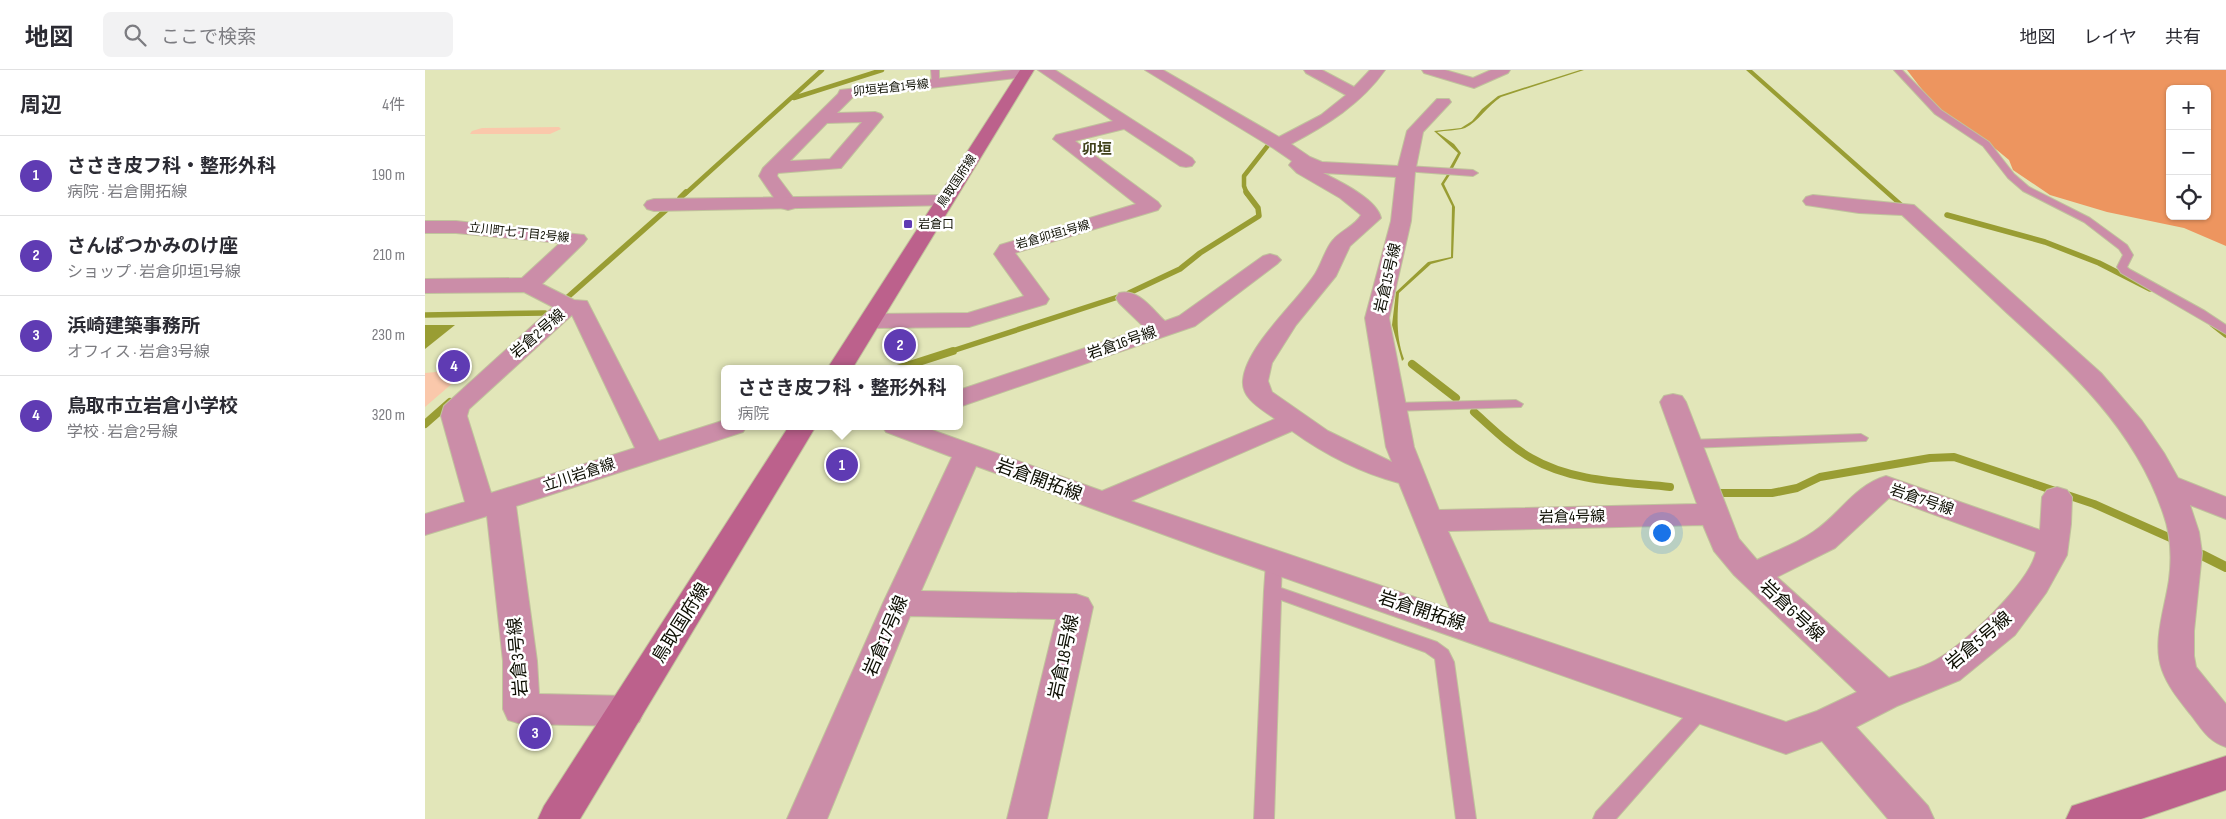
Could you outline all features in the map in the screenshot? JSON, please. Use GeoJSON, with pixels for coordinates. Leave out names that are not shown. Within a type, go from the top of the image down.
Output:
{"type":"FeatureCollection","features":[{"type":"Feature","properties":{"kind":"main road","name":"鳥取国府線"},"geometry":{"type":"LineString","coordinates":[[842,365],[1026,71]]}},
{"type":"Feature","properties":{"kind":"main road","name":"鳥取国府線"},"geometry":{"type":"LineString","coordinates":[[558,819],[801,430]]}},
{"type":"Feature","properties":{"kind":"main road"},"geometry":{"type":"LineString","coordinates":[[2086,819],[2226,773]]}},
{"type":"Feature","properties":{"kind":"street"},"geometry":{"type":"LineString","coordinates":[[1047,70],[1045,70],[1186,162]]}},
{"type":"Feature","properties":{"kind":"street"},"geometry":{"type":"LineString","coordinates":[[1152,70],[1279,144],[1302,160],[1320,167],[1407,170]]}},
{"type":"Feature","properties":{"kind":"street"},"geometry":{"type":"LineString","coordinates":[[1311,70],[1356,94]]}},
{"type":"Feature","properties":{"kind":"street"},"geometry":{"type":"LineString","coordinates":[[1279,144],[1327,118],[1356,94],[1377,70]]}},
{"type":"Feature","properties":{"kind":"street"},"geometry":{"type":"LineString","coordinates":[[1429,70],[1469,86],[1503,70]]}},
{"type":"Feature","properties":{"kind":"street","name":"卯垣岩倉1号線"},"geometry":{"type":"LineString","coordinates":[[774,167],[845,95],[845,88],[931,82],[1026,71]]}},
{"type":"Feature","properties":{"kind":"street","name":"岩倉15号線"},"geometry":{"type":"LineString","coordinates":[[1428,520],[1400,447],[1377,318],[1401,221],[1407,170],[1415,131],[1443,102]]}},
{"type":"Feature","properties":{"kind":"street"},"geometry":{"type":"LineString","coordinates":[[788,204],[768,176],[774,167],[827,166],[835,164],[875,117],[823,118]]}},
{"type":"Feature","properties":{"kind":"street","name":"岩倉卯垣1号線"},"geometry":{"type":"LineString","coordinates":[[871,321],[969,320],[1037,299],[1004,254],[1007,249],[1151,206],[1062,138],[1126,123]]}},
{"type":"Feature","properties":{"kind":"street"},"geometry":{"type":"LineString","coordinates":[[1302,160],[1298,165],[1347,194],[1370,213],[1371,218]]}},
{"type":"Feature","properties":{"kind":"street"},"geometry":{"type":"LineString","coordinates":[[654,205],[944,201]]}},
{"type":"Feature","properties":{"kind":"street"},"geometry":{"type":"LineString","coordinates":[[1813,201],[1859,207],[1907,209],[2092,377],[2125,415],[2145,444],[2167,484],[2179,513],[2185,539],[2186,567],[2179,605],[2177,644],[2179,670],[2226,732]]}},
{"type":"Feature","properties":{"kind":"street"},"geometry":{"type":"LineString","coordinates":[[1401,221],[1371,218],[1341,243],[1325,276],[1287,322],[1259,363],[1255,381],[1260,396],[1317,437],[1384,470],[1411,477]]}},
{"type":"Feature","properties":{"kind":"street","name":"立川町七丁目2号線"},"geometry":{"type":"LineString","coordinates":[[425,228],[456,227],[577,239],[528,285]]}},
{"type":"Feature","properties":{"kind":"street","name":"岩倉16号線"},"geometry":{"type":"LineString","coordinates":[[963,398],[1187,321],[1270,260]]}},
{"type":"Feature","properties":{"kind":"street"},"geometry":{"type":"LineString","coordinates":[[425,286],[528,285],[571,308]]}},
{"type":"Feature","properties":{"kind":"street"},"geometry":{"type":"LineString","coordinates":[[1127,298],[1161,330]]}},
{"type":"Feature","properties":{"kind":"street","name":"岩倉2号線"},"geometry":{"type":"LineString","coordinates":[[491,504],[454,416],[457,406],[564,308],[579,306],[651,452]]}},
{"type":"Feature","properties":{"kind":"street"},"geometry":{"type":"LineString","coordinates":[[1673,402],[1715,514]]}},
{"type":"Feature","properties":{"kind":"street"},"geometry":{"type":"LineString","coordinates":[[1103,502],[1295,420]]}},
{"type":"Feature","properties":{"kind":"street","name":"立川岩倉線"},"geometry":{"type":"LineString","coordinates":[[425,525],[721,430]]}},
{"type":"Feature","properties":{"kind":"street","name":"岩倉開拓線"},"geometry":{"type":"LineString","coordinates":[[905,430],[1103,502],[1273,577],[1475,628],[1786,738],[1829,723]]}},
{"type":"Feature","properties":{"kind":"street","name":"岩倉17号線"},"geometry":{"type":"LineString","coordinates":[[807,819],[899,603],[967,454]]}},
{"type":"Feature","properties":{"kind":"street"},"geometry":{"type":"LineString","coordinates":[[2167,484],[2226,509]]}},
{"type":"Feature","properties":{"kind":"street","name":"岩倉7号線"},"geometry":{"type":"LineString","coordinates":[[1754,576],[1823,540],[1875,493],[1886,486],[2053,546]]}},
{"type":"Feature","properties":{"kind":"street","name":"岩倉5号線"},"geometry":{"type":"LineString","coordinates":[[1829,723],[1884,696],[1948,670],[2003,626],[2035,585],[2051,554],[2056,524],[2057,497]]}},
{"type":"Feature","properties":{"kind":"street","name":"岩倉3号線"},"geometry":{"type":"LineString","coordinates":[[491,504],[520,661],[521,709],[626,711]]}},
{"type":"Feature","properties":{"kind":"street","name":"岩倉4号線"},"geometry":{"type":"LineString","coordinates":[[1428,520],[1715,514]]}},
{"type":"Feature","properties":{"kind":"street","name":"岩倉6号線"},"geometry":{"type":"LineString","coordinates":[[1715,514],[1725,543],[1754,576],[1884,696]]}},
{"type":"Feature","properties":{"kind":"street"},"geometry":{"type":"LineString","coordinates":[[1428,520],[1475,628]]}},
{"type":"Feature","properties":{"kind":"street","name":"岩倉18号線"},"geometry":{"type":"LineString","coordinates":[[899,603],[1076,607],[1027,819]]}},
{"type":"Feature","properties":{"kind":"street"},"geometry":{"type":"LineString","coordinates":[[1829,723],[1914,819]]}},
{"type":"Feature","properties":{"kind":"lane"},"geometry":{"type":"LineString","coordinates":[[1898,70],[1938,112],[1986,144],[2011,176],[2026,190],[2077,214],[2111,236],[2123,247],[2128,255],[2122,267],[2125,271],[2201,313],[2226,330]]}},
{"type":"Feature","properties":{"kind":"lane"},"geometry":{"type":"LineString","coordinates":[[1407,170],[1473,173]]}},
{"type":"Feature","properties":{"kind":"lane"},"geometry":{"type":"LineString","coordinates":[[1394,407],[1516,404]]}},
{"type":"Feature","properties":{"kind":"lane"},"geometry":{"type":"LineString","coordinates":[[1689,444],[1861,438]]}},
{"type":"Feature","properties":{"kind":"lane"},"geometry":{"type":"LineString","coordinates":[[1264,819],[1273,577],[1431,648],[1442,655],[1445,662],[1466,819]]}},
{"type":"Feature","properties":{"kind":"lane"},"geometry":{"type":"LineString","coordinates":[[1603,819],[1703,708]]}},
{"type":"Feature","properties":{"kind":"shaded area"},"geometry":{"type":"Polygon","coordinates":[[[1584,70],[1501,97],[1465,128],[1437,132],[1454,144],[1461,153],[1452,170],[1449,169],[1458,153],[1434,131],[1461,128],[1472,121],[1482,109],[1498,96],[1584,70]]]}},
{"type":"Feature","properties":{"kind":"shaded area"},"geometry":{"type":"Polygon","coordinates":[[[1746,70],[1752,70],[1907,207],[1900,207],[1746,70]]]}},
{"type":"Feature","properties":{"kind":"shaded area"},"geometry":{"type":"Polygon","coordinates":[[[1907,70],[2226,70],[2226,246],[2184,228],[2107,212],[2050,195],[2013,170],[2009,160],[1997,150],[1943,112],[1930,100],[1907,70]]]}},
{"type":"Feature","properties":{"kind":"shaded area"},"geometry":{"type":"Polygon","coordinates":[[[559,127],[561,129],[550,134],[470,134],[472,131],[482,128],[559,127]]]}},
{"type":"Feature","properties":{"kind":"shaded area"},"geometry":{"type":"Polygon","coordinates":[[[1448,173],[1451,173],[1444,184],[1455,207],[1453,258],[1431,264],[1399,293],[1398,327],[1404,359],[1402,361],[1392,325],[1396,292],[1428,262],[1451,257],[1452,206],[1441,184],[1448,173]]]}},
{"type":"Feature","properties":{"kind":"shaded area"},"geometry":{"type":"Polygon","coordinates":[[[425,325],[455,325],[425,349],[425,325]]]}},
{"type":"Feature","properties":{"kind":"shaded area"},"geometry":{"type":"Polygon","coordinates":[[[469,369],[425,407],[425,373],[469,369]]]}},
{"type":"Feature","properties":{"kind":"waterway"},"geometry":{"type":"LineString","coordinates":[[685,194],[822,70]]}},
{"type":"Feature","properties":{"kind":"waterway"},"geometry":{"type":"LineString","coordinates":[[794,98],[882,70]]}},
{"type":"Feature","properties":{"kind":"waterway"},"geometry":{"type":"LineString","coordinates":[[1246,193],[1244,176],[1269,144]]}},
{"type":"Feature","properties":{"kind":"waterway"},"geometry":{"type":"LineString","coordinates":[[680,198],[686,192]]}},
{"type":"Feature","properties":{"kind":"waterway"},"geometry":{"type":"LineString","coordinates":[[1129,293],[1180,269],[1200,253],[1259,216],[1258,208],[1246,193]]}},
{"type":"Feature","properties":{"kind":"waterway"},"geometry":{"type":"LineString","coordinates":[[561,303],[666,210]]}},
{"type":"Feature","properties":{"kind":"waterway"},"geometry":{"type":"LineString","coordinates":[[1947,215],[2045,242],[2099,263],[2150,289]]}},
{"type":"Feature","properties":{"kind":"waterway"},"geometry":{"type":"LineString","coordinates":[[949,352],[1118,297]]}},
{"type":"Feature","properties":{"kind":"waterway"},"geometry":{"type":"LineString","coordinates":[[425,315],[545,313]]}},
{"type":"Feature","properties":{"kind":"waterway"},"geometry":{"type":"LineString","coordinates":[[2212,324],[2226,335]]}},
{"type":"Feature","properties":{"kind":"waterway"},"geometry":{"type":"LineString","coordinates":[[909,365],[953,351]]}},
{"type":"Feature","properties":{"kind":"waterway"},"geometry":{"type":"LineString","coordinates":[[1412,364],[1456,398]]}},
{"type":"Feature","properties":{"kind":"waterway"},"geometry":{"type":"LineString","coordinates":[[425,424],[450,402]]}},
{"type":"Feature","properties":{"kind":"waterway"},"geometry":{"type":"LineString","coordinates":[[1474,412],[1516,448],[1547,466],[1599,480],[1670,487]]}},
{"type":"Feature","properties":{"kind":"waterway"},"geometry":{"type":"LineString","coordinates":[[1718,493],[1772,493],[1797,488],[1820,477],[1930,458],[1954,457],[2094,504],[2175,540]]}},
{"type":"Feature","properties":{"kind":"waterway"},"geometry":{"type":"LineString","coordinates":[[2195,552],[2204,556]]}},
{"type":"Feature","properties":{"kind":"waterway"},"geometry":{"type":"LineString","coordinates":[[2204,556],[2226,567]]}},
{"type":"Feature","properties":{"kind":"place","name":"岩倉口"},"geometry":{"type":"Point","coordinates":[908,224]}},
{"type":"Feature","properties":{"kind":"place","name":"さんぱつかみのけ座"},"geometry":{"type":"Point","coordinates":[900,345]}},
{"type":"Feature","properties":{"kind":"place","name":"鳥取市立岩倉小学校"},"geometry":{"type":"Point","coordinates":[454,366]}},
{"type":"Feature","properties":{"kind":"place","name":"ささき皮フ科・整形外科"},"geometry":{"type":"Point","coordinates":[842,465]}},
{"type":"Feature","properties":{"kind":"place","name":"浜崎建築事務所"},"geometry":{"type":"Point","coordinates":[535,733]}},
{"type":"Feature","properties":{"kind":"district","name":"卯垣"},"geometry":{"type":"Point","coordinates":[1097,149]}}]}
